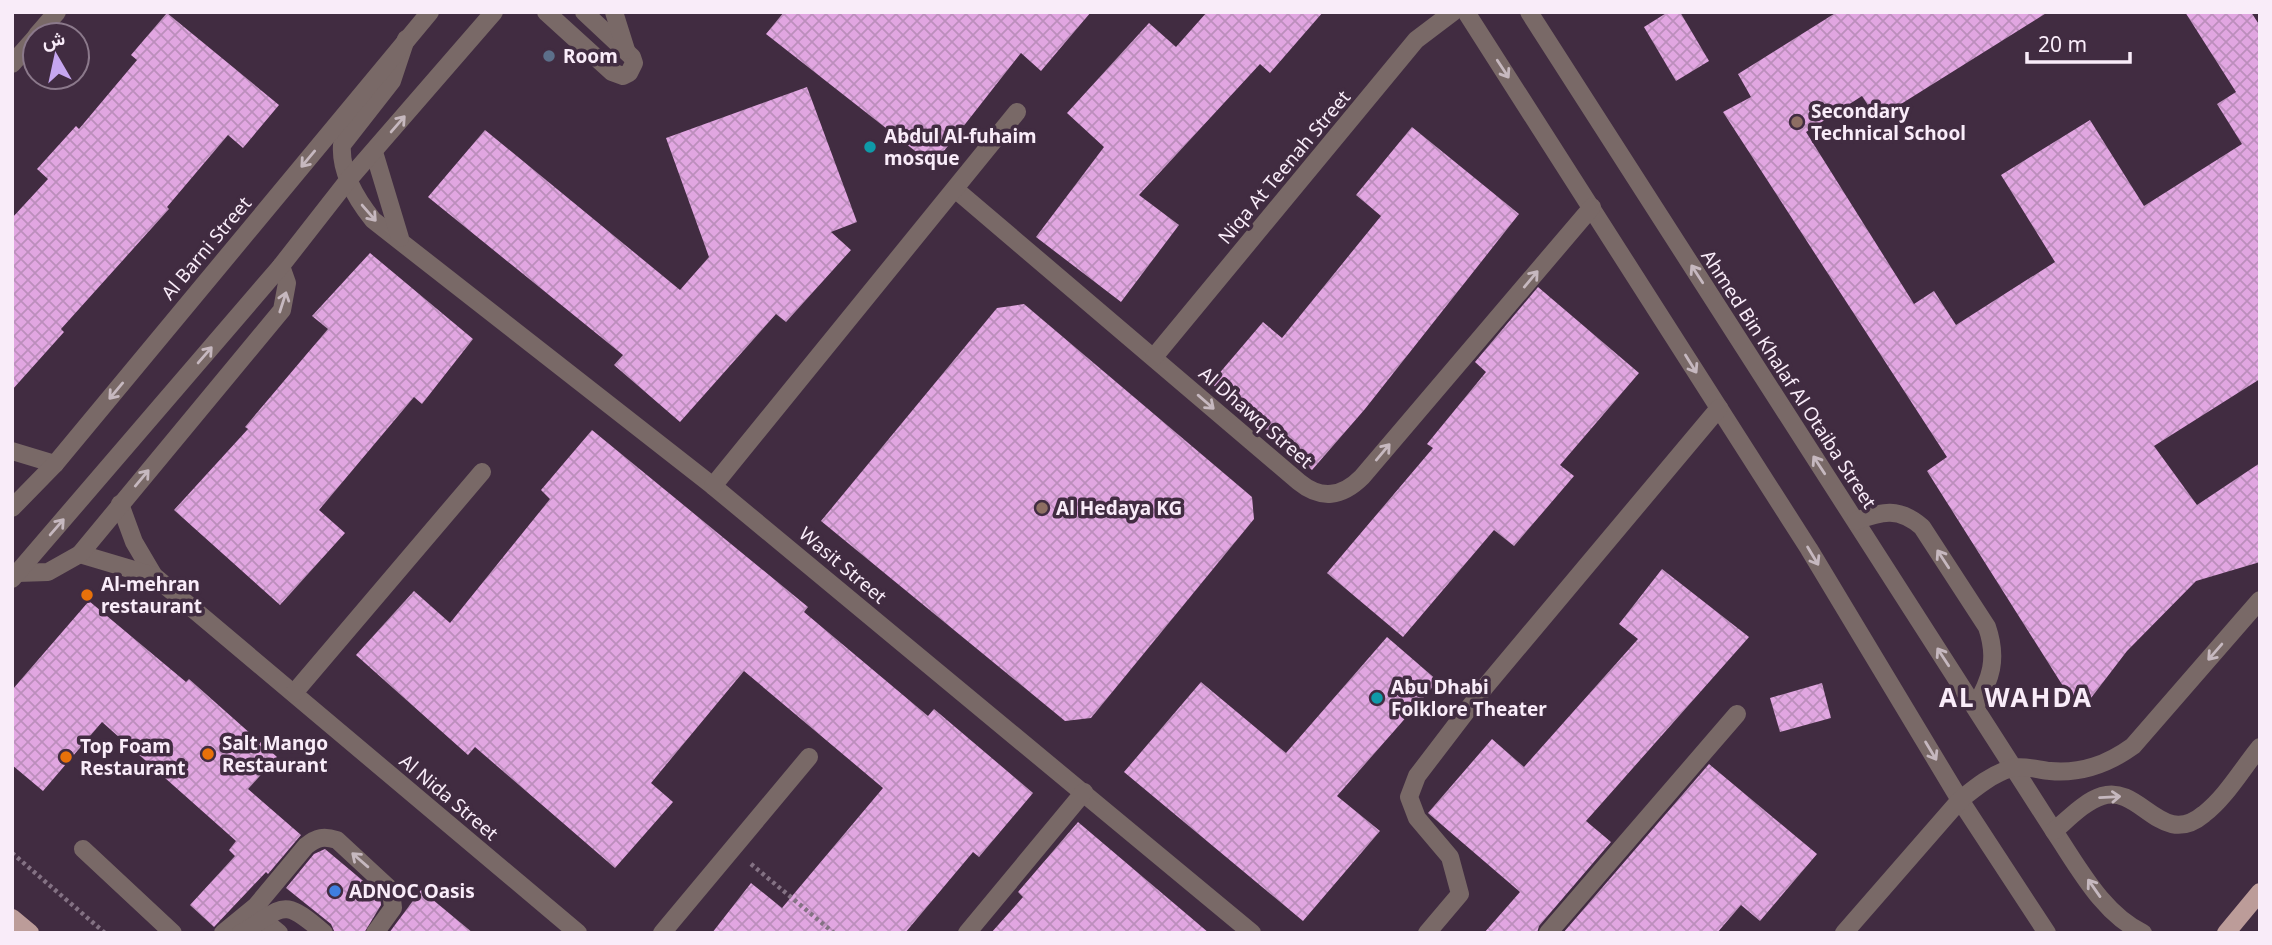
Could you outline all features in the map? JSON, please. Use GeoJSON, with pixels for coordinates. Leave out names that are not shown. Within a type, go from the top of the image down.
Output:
{"type":"FeatureCollection","features":[{"type":"Feature","properties":{"kind":"main road"},"geometry":{"type":"LineString","coordinates":[[2226,933],[2260,892]]}},
{"type":"Feature","properties":{"kind":"main road"},"geometry":{"type":"LineString","coordinates":[[12,918],[30,933]]}},
{"type":"Feature","properties":{"kind":"street","name":"Al Barni Street"},"geometry":{"type":"LineString","coordinates":[[14,499],[55,464],[430,12]]}},
{"type":"Feature","properties":{"kind":"street"},"geometry":{"type":"LineString","coordinates":[[15,576],[281,266],[349,179],[494,12]]}},
{"type":"Feature","properties":{"kind":"street"},"geometry":{"type":"LineString","coordinates":[[546,12],[617,75],[623,76],[633,69],[634,63],[614,12]]}},
{"type":"Feature","properties":{"kind":"street"},"geometry":{"type":"LineString","coordinates":[[584,12],[628,53]]}},
{"type":"Feature","properties":{"kind":"street","name":"Niqa At Teenah Street"},"geometry":{"type":"LineString","coordinates":[[1154,357],[1416,40],[1453,12]]}},
{"type":"Feature","properties":{"kind":"street"},"geometry":{"type":"LineString","coordinates":[[1466,12],[1809,549],[1960,800],[2047,933]]}},
{"type":"Feature","properties":{"kind":"street","name":"Ahmed Bin Khalaf Al Otaiba Street"},"geometry":{"type":"LineString","coordinates":[[1530,12],[2054,831],[2109,909],[2128,926],[2143,933]]}},
{"type":"Feature","properties":{"kind":"street","name":"Wasit Street"},"geometry":{"type":"LineString","coordinates":[[406,39],[391,81],[342,145],[341,153],[355,194],[373,220],[400,238],[713,486],[1252,933]]}},
{"type":"Feature","properties":{"kind":"street"},"geometry":{"type":"LineString","coordinates":[[713,486],[1017,113]]}},
{"type":"Feature","properties":{"kind":"street"},"geometry":{"type":"LineString","coordinates":[[374,152],[400,238]]}},
{"type":"Feature","properties":{"kind":"street","name":"Al Dhawq Street"},"geometry":{"type":"LineString","coordinates":[[955,189],[1309,489],[1333,495],[1344,491],[1362,477],[1592,206]]}},
{"type":"Feature","properties":{"kind":"street"},"geometry":{"type":"LineString","coordinates":[[15,576],[48,572],[80,554],[282,310],[287,283],[281,266]]}},
{"type":"Feature","properties":{"kind":"street"},"geometry":{"type":"LineString","coordinates":[[1427,933],[1460,894],[1450,857],[1417,818],[1409,797],[1417,776],[1485,687],[1719,408]]}},
{"type":"Feature","properties":{"kind":"street"},"geometry":{"type":"LineString","coordinates":[[12,451],[55,464]]}},
{"type":"Feature","properties":{"kind":"street"},"geometry":{"type":"LineString","coordinates":[[294,693],[482,472]]}},
{"type":"Feature","properties":{"kind":"street","name":"Al Nida Street"},"geometry":{"type":"LineString","coordinates":[[120,504],[134,541],[154,576],[578,933]]}},
{"type":"Feature","properties":{"kind":"street"},"geometry":{"type":"LineString","coordinates":[[1856,521],[1879,512],[1891,511],[1913,519],[1922,527],[1987,627],[1992,640],[1993,667],[1990,680],[1975,707]]}},
{"type":"Feature","properties":{"kind":"street","name":"Al Nida Street"},"geometry":{"type":"LineString","coordinates":[[80,554],[154,576]]}},
{"type":"Feature","properties":{"kind":"street"},"geometry":{"type":"LineString","coordinates":[[1844,933],[1960,800],[1995,776],[2015,767],[2063,772],[2092,768],[2116,758],[2133,746],[2260,600]]}},
{"type":"Feature","properties":{"kind":"street"},"geometry":{"type":"LineString","coordinates":[[1548,933],[1737,714]]}},
{"type":"Feature","properties":{"kind":"street"},"geometry":{"type":"LineString","coordinates":[[2054,831],[2100,796],[2114,794],[2128,798],[2158,821],[2181,824],[2193,821],[2212,806],[2260,747]]}},
{"type":"Feature","properties":{"kind":"street"},"geometry":{"type":"LineString","coordinates":[[662,933],[809,757]]}},
{"type":"Feature","properties":{"kind":"street"},"geometry":{"type":"LineString","coordinates":[[967,933],[1084,792]]}},
{"type":"Feature","properties":{"kind":"street"},"geometry":{"type":"LineString","coordinates":[[223,933],[256,906],[306,846],[315,839],[326,836],[337,840],[391,890],[393,908],[375,933]]}},
{"type":"Feature","properties":{"kind":"street"},"geometry":{"type":"LineString","coordinates":[[83,849],[173,933]]}},
{"type":"Feature","properties":{"kind":"street"},"geometry":{"type":"LineString","coordinates":[[241,933],[275,910],[286,908],[298,911],[324,933]]}},
{"type":"Feature","properties":{"kind":"street"},"geometry":{"type":"LineString","coordinates":[[262,919],[278,933]]}},
{"type":"Feature","properties":{"kind":"path"},"geometry":{"type":"LineString","coordinates":[[733,849],[834,933]]}},
{"type":"Feature","properties":{"kind":"path"},"geometry":{"type":"LineString","coordinates":[[12,853],[105,933]]}},
{"type":"Feature","properties":{"kind":"building"},"geometry":{"type":"Polygon","coordinates":[[[784,12],[1091,12],[1041,71],[1021,53],[933,165],[766,34],[784,12]]]}},
{"type":"Feature","properties":{"kind":"building"},"geometry":{"type":"Polygon","coordinates":[[[1207,12],[1323,12],[1270,73],[1260,64],[1139,195],[1179,225],[1121,302],[1036,237],[1104,147],[1067,113],[1149,23],[1176,47],[1207,12]]]}},
{"type":"Feature","properties":{"kind":"building"},"geometry":{"type":"Polygon","coordinates":[[[1668,12],[1680,12],[1709,61],[1676,81],[1644,27],[1668,12]]]}},
{"type":"Feature","properties":{"kind":"building"},"geometry":{"type":"Polygon","coordinates":[[[1837,12],[2048,12],[1877,119],[1862,96],[1806,132],[1914,304],[1934,291],[1956,325],[2055,262],[2001,175],[2090,120],[2144,206],[2242,144],[2217,104],[2236,92],[2185,12],[2251,12],[2260,26],[2260,379],[2154,446],[2197,505],[2260,463],[2260,562],[2196,581],[2127,651],[2091,698],[2068,694],[1927,471],[1947,457],[1723,112],[1751,97],[1738,74],[1837,12]]]}},
{"type":"Feature","properties":{"kind":"building"},"geometry":{"type":"Polygon","coordinates":[[[167,13],[279,105],[243,148],[228,135],[167,207],[169,209],[61,329],[64,332],[12,390],[12,218],[48,179],[37,169],[76,126],[79,129],[137,60],[131,55],[167,13]]]}},
{"type":"Feature","properties":{"kind":"building"},"geometry":{"type":"Polygon","coordinates":[[[807,87],[857,222],[831,232],[851,250],[786,322],[776,314],[680,422],[614,365],[623,355],[428,197],[485,130],[680,290],[709,257],[666,138],[807,87]]]}},
{"type":"Feature","properties":{"kind":"building"},"geometry":{"type":"Polygon","coordinates":[[[1412,127],[1519,214],[1365,409],[1312,470],[1211,383],[1263,322],[1282,338],[1381,216],[1356,195],[1412,127]]]}},
{"type":"Feature","properties":{"kind":"building"},"geometry":{"type":"Polygon","coordinates":[[[370,253],[473,339],[422,404],[414,397],[319,510],[345,533],[280,605],[174,510],[248,429],[245,427],[328,329],[312,316],[370,253]]]}},
{"type":"Feature","properties":{"kind":"building"},"geometry":{"type":"Polygon","coordinates":[[[1538,287],[1639,373],[1560,465],[1574,476],[1514,546],[1494,530],[1403,637],[1327,573],[1433,448],[1427,444],[1486,372],[1475,362],[1538,287]]]}},
{"type":"Feature","properties":{"kind":"building","name":"Al Hedaya KG"},"geometry":{"type":"Polygon","coordinates":[[[1024,304],[1252,497],[1254,519],[1091,718],[1065,721],[821,521],[997,308],[1024,304]]]}},
{"type":"Feature","properties":{"kind":"building"},"geometry":{"type":"Polygon","coordinates":[[[592,430],[808,607],[804,612],[928,716],[934,709],[1033,793],[979,857],[973,852],[905,933],[712,933],[751,883],[782,908],[883,788],[744,671],[651,783],[673,802],[615,868],[475,747],[468,755],[356,655],[414,591],[450,623],[550,499],[541,490],[592,430]]]}},
{"type":"Feature","properties":{"kind":"building"},"geometry":{"type":"Polygon","coordinates":[[[1662,569],[1749,637],[1586,821],[1611,842],[1539,926],[1537,933],[1484,933],[1520,892],[1428,813],[1492,739],[1524,767],[1638,639],[1619,624],[1662,569]]]}},
{"type":"Feature","properties":{"kind":"building"},"geometry":{"type":"Polygon","coordinates":[[[89,601],[186,682],[189,679],[277,757],[248,789],[301,835],[268,874],[266,872],[214,927],[190,905],[235,856],[229,850],[236,841],[102,722],[43,791],[12,765],[12,690],[89,601]]]}},
{"type":"Feature","properties":{"kind":"building"},"geometry":{"type":"Polygon","coordinates":[[[1387,637],[1438,681],[1337,796],[1380,831],[1303,921],[1124,772],[1201,682],[1286,753],[1387,637]]]}},
{"type":"Feature","properties":{"kind":"building"},"geometry":{"type":"Polygon","coordinates":[[[1822,683],[1831,718],[1780,732],[1770,698],[1822,683]]]}},
{"type":"Feature","properties":{"kind":"building"},"geometry":{"type":"Polygon","coordinates":[[[1709,764],[1817,854],[1760,921],[1741,905],[1717,933],[1563,933],[1709,764]]]}},
{"type":"Feature","properties":{"kind":"building"},"geometry":{"type":"Polygon","coordinates":[[[1078,822],[1209,933],[991,933],[1023,897],[1018,892],[1078,822]]]}},
{"type":"Feature","properties":{"kind":"building","name":"ADNOC Oasis"},"geometry":{"type":"Polygon","coordinates":[[[325,849],[380,895],[381,905],[364,933],[335,933],[331,924],[286,888],[314,854],[325,849]]]}},
{"type":"Feature","properties":{"kind":"building"},"geometry":{"type":"Polygon","coordinates":[[[421,890],[473,933],[389,933],[421,890]]]}},
{"type":"Feature","properties":{"kind":"place","name":"Room"},"geometry":{"type":"Point","coordinates":[549,56]}},
{"type":"Feature","properties":{"kind":"place","name":"Secondary Technical School"},"geometry":{"type":"Point","coordinates":[1797,122]}},
{"type":"Feature","properties":{"kind":"place","name":"Abdul Al-fuhaim mosque"},"geometry":{"type":"Point","coordinates":[870,147]}},
{"type":"Feature","properties":{"kind":"place","name":"Al Hedaya KG"},"geometry":{"type":"Point","coordinates":[1042,508]}},
{"type":"Feature","properties":{"kind":"place","name":"Al-mehran restaurant"},"geometry":{"type":"Point","coordinates":[87,595]}},
{"type":"Feature","properties":{"kind":"place","name":"Abu Dhabi Folklore Theater"},"geometry":{"type":"Point","coordinates":[1377,698]}},
{"type":"Feature","properties":{"kind":"place","name":"Salt Mango Restaurant"},"geometry":{"type":"Point","coordinates":[208,754]}},
{"type":"Feature","properties":{"kind":"place","name":"Top Foam Restaurant"},"geometry":{"type":"Point","coordinates":[66,757]}},
{"type":"Feature","properties":{"kind":"place","name":"ADNOC Oasis"},"geometry":{"type":"Point","coordinates":[335,891]}},
{"type":"Feature","properties":{"kind":"district","name":"AL WAHDA"},"geometry":{"type":"Point","coordinates":[2016,698]}}]}
